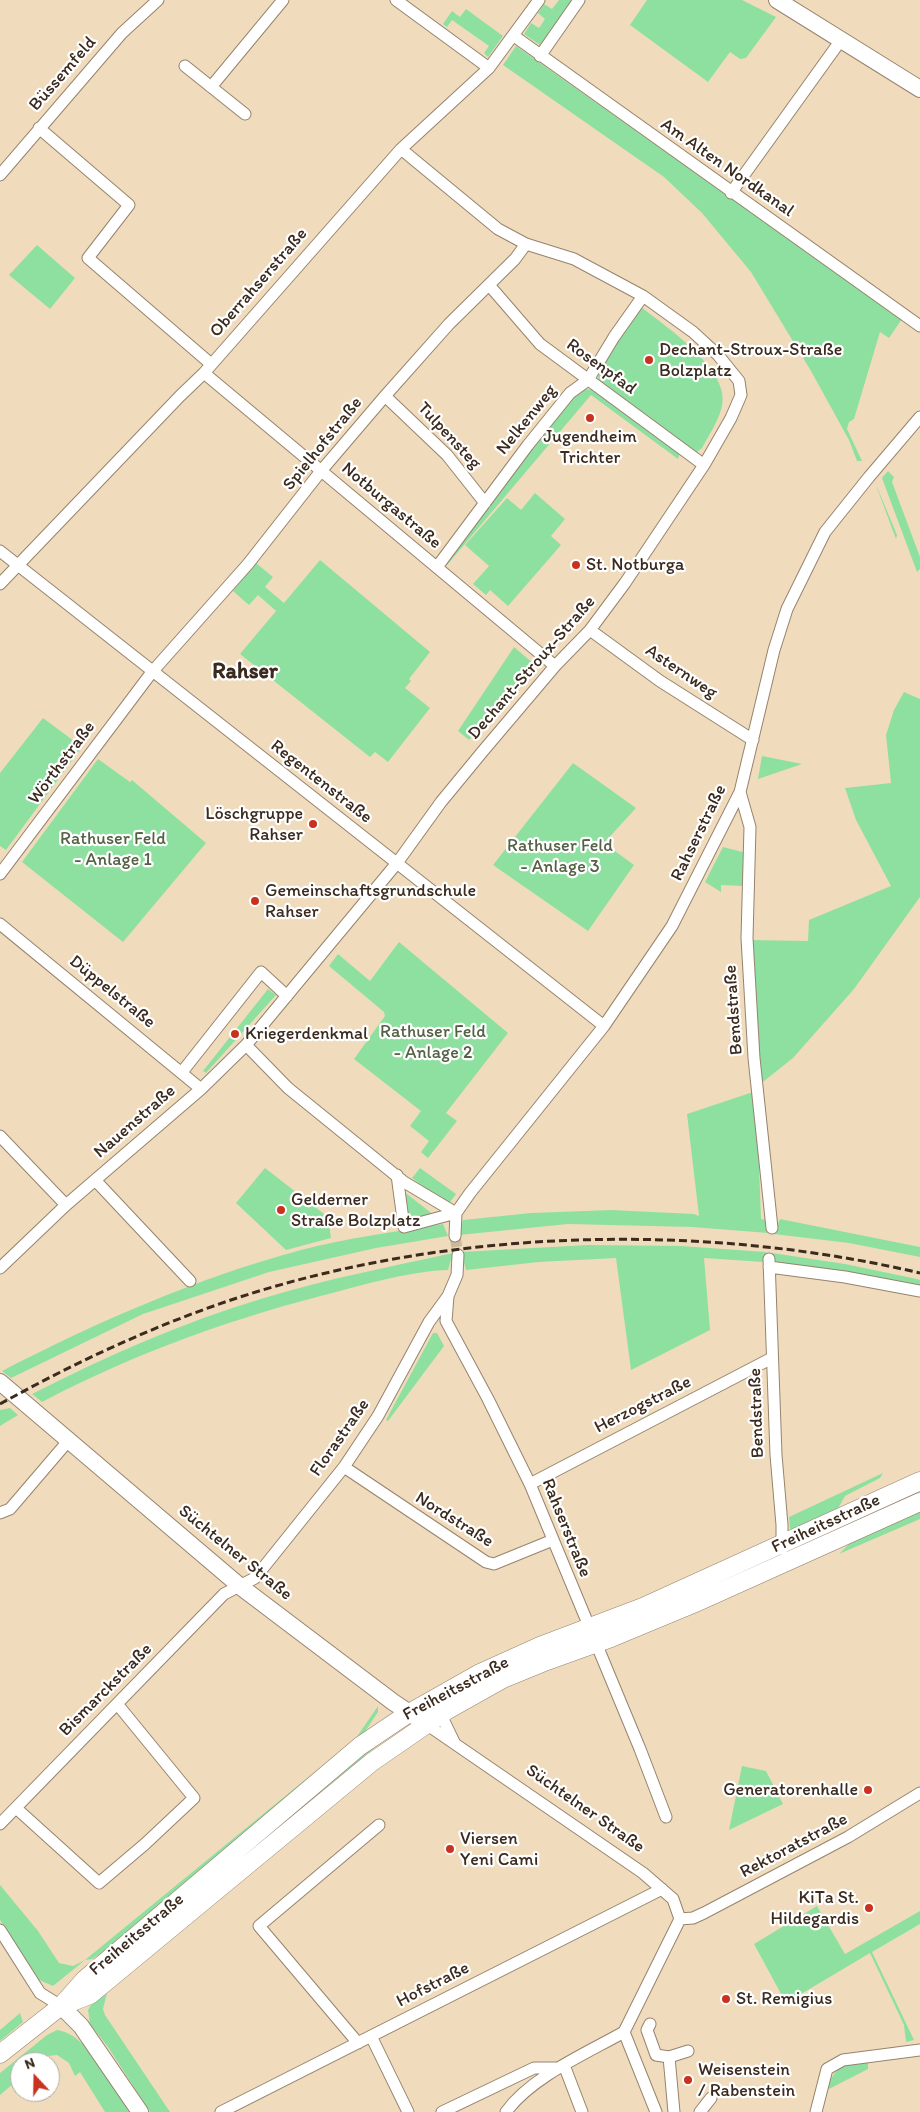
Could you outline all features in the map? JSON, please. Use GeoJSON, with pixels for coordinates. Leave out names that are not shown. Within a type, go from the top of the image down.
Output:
{"type":"FeatureCollection","features":[{"type":"Feature","properties":{"kind":"main road"},"geometry":{"type":"LineString","coordinates":[[777,0],[920,88]]}},
{"type":"Feature","properties":{"kind":"main road","name":"Süchtelner Straße"},"geometry":{"type":"LineString","coordinates":[[0,1382],[242,1587],[393,1702],[409,1713],[433,1719]]}},
{"type":"Feature","properties":{"kind":"main road","name":"Freiheitsstraße"},"geometry":{"type":"LineString","coordinates":[[61,2006],[90,1995],[372,1762],[433,1719],[503,1679],[547,1660],[643,1607],[920,1481]]}},
{"type":"Feature","properties":{"kind":"main road","name":"Freiheitsstraße"},"geometry":{"type":"LineString","coordinates":[[0,2054],[61,2006],[85,1979],[360,1746],[409,1713],[478,1674],[540,1646],[592,1636],[693,1604],[817,1550],[920,1502]]}},
{"type":"Feature","properties":{"kind":"main road"},"geometry":{"type":"LineString","coordinates":[[809,1531],[817,1550]]}},
{"type":"Feature","properties":{"kind":"main road"},"geometry":{"type":"LineString","coordinates":[[393,1702],[394,1722]]}},
{"type":"Feature","properties":{"kind":"main road"},"geometry":{"type":"LineString","coordinates":[[61,2006],[81,2026],[140,2112]]}},
{"type":"Feature","properties":{"kind":"street","name":"Büssemfeld"},"geometry":{"type":"LineString","coordinates":[[0,175],[122,33],[158,0]]}},
{"type":"Feature","properties":{"kind":"street"},"geometry":{"type":"LineString","coordinates":[[211,87],[283,0]]}},
{"type":"Feature","properties":{"kind":"street"},"geometry":{"type":"LineString","coordinates":[[396,0],[489,68]]}},
{"type":"Feature","properties":{"kind":"street","name":"Oberrahserstraße"},"geometry":{"type":"LineString","coordinates":[[0,584],[208,369],[401,149],[489,68],[539,0]]}},
{"type":"Feature","properties":{"kind":"street"},"geometry":{"type":"LineString","coordinates":[[540,56],[579,0]]}},
{"type":"Feature","properties":{"kind":"street","name":"Am Alten Nordkanal"},"geometry":{"type":"LineString","coordinates":[[514,36],[731,193],[920,326]]}},
{"type":"Feature","properties":{"kind":"street"},"geometry":{"type":"LineString","coordinates":[[731,193],[841,40]]}},
{"type":"Feature","properties":{"kind":"street"},"geometry":{"type":"LineString","coordinates":[[185,66],[245,114]]}},
{"type":"Feature","properties":{"kind":"street","name":"Notburgastraße"},"geometry":{"type":"LineString","coordinates":[[39,128],[129,206],[88,258],[320,471],[555,666]]}},
{"type":"Feature","properties":{"kind":"street","name":"Dechant-Stroux-Straße"},"geometry":{"type":"LineString","coordinates":[[397,863],[441,802],[555,666],[590,630],[625,583],[704,465],[731,418],[741,395],[739,381],[718,355],[693,332],[643,296],[574,259],[526,244],[498,229],[401,149]]}},
{"type":"Feature","properties":{"kind":"street","name":"Spielhofstraße"},"geometry":{"type":"LineString","coordinates":[[152,672],[248,564],[320,471],[385,396],[449,324],[515,259],[526,244]]}},
{"type":"Feature","properties":{"kind":"street","name":"Rosenpfad"},"geometry":{"type":"LineString","coordinates":[[490,285],[540,344],[704,465]]}},
{"type":"Feature","properties":{"kind":"street","name":"Nelkenweg"},"geometry":{"type":"LineString","coordinates":[[437,568],[528,445],[570,393],[588,380],[614,337],[643,296]]}},
{"type":"Feature","properties":{"kind":"street","name":"Tulpensteg"},"geometry":{"type":"LineString","coordinates":[[385,396],[447,455],[485,503]]}},
{"type":"Feature","properties":{"kind":"street","name":"Rahserstraße"},"geometry":{"type":"LineString","coordinates":[[456,1213],[604,1026],[672,926],[740,792],[754,740],[774,650],[787,609],[825,532],[920,417]]}},
{"type":"Feature","properties":{"kind":"street"},"geometry":{"type":"LineString","coordinates":[[0,551],[18,565]]}},
{"type":"Feature","properties":{"kind":"street","name":"Regentenstraße"},"geometry":{"type":"LineString","coordinates":[[18,565],[604,1026]]}},
{"type":"Feature","properties":{"kind":"street","name":"Asternweg"},"geometry":{"type":"LineString","coordinates":[[590,630],[660,681],[754,740]]}},
{"type":"Feature","properties":{"kind":"street","name":"Wörthstraße"},"geometry":{"type":"LineString","coordinates":[[0,874],[152,672]]}},
{"type":"Feature","properties":{"kind":"street","name":"Bendstraße"},"geometry":{"type":"LineString","coordinates":[[740,792],[750,827],[747,938],[754,1058],[772,1228]]}},
{"type":"Feature","properties":{"kind":"street","name":"Nauenstraße"},"geometry":{"type":"LineString","coordinates":[[0,1268],[66,1205],[201,1089],[246,1045],[397,863]]}},
{"type":"Feature","properties":{"kind":"street","name":"Düppelstraße"},"geometry":{"type":"LineString","coordinates":[[0,924],[201,1089]]}},
{"type":"Feature","properties":{"kind":"street","name":"Nauenstraße"},"geometry":{"type":"LineString","coordinates":[[182,1072],[261,972],[287,996]]}},
{"type":"Feature","properties":{"kind":"street"},"geometry":{"type":"LineString","coordinates":[[246,1045],[288,1088],[397,1176],[456,1213]]}},
{"type":"Feature","properties":{"kind":"street"},"geometry":{"type":"LineString","coordinates":[[0,1136],[66,1205]]}},
{"type":"Feature","properties":{"kind":"street"},"geometry":{"type":"LineString","coordinates":[[397,1176],[404,1228],[456,1213]]}},
{"type":"Feature","properties":{"kind":"street"},"geometry":{"type":"LineString","coordinates":[[95,1180],[190,1281]]}},
{"type":"Feature","properties":{"kind":"street"},"geometry":{"type":"LineString","coordinates":[[455,1236],[456,1213]]}},
{"type":"Feature","properties":{"kind":"street","name":"Rahserstraße"},"geometry":{"type":"LineString","coordinates":[[458,1255],[457,1274],[448,1296],[446,1321],[488,1399],[530,1484],[640,1749],[666,1817]]}},
{"type":"Feature","properties":{"kind":"street","name":"Bendstraße"},"geometry":{"type":"LineString","coordinates":[[780,1565],[782,1544],[776,1455],[769,1263],[920,1291]]}},
{"type":"Feature","properties":{"kind":"street","name":"Florastraße"},"geometry":{"type":"LineString","coordinates":[[242,1587],[255,1578],[344,1467],[378,1416],[429,1322],[448,1296]]}},
{"type":"Feature","properties":{"kind":"street","name":"Herzogstraße"},"geometry":{"type":"LineString","coordinates":[[530,1484],[772,1358]]}},
{"type":"Feature","properties":{"kind":"street"},"geometry":{"type":"LineString","coordinates":[[0,1513],[10,1509],[68,1440]]}},
{"type":"Feature","properties":{"kind":"street","name":"Nordstraße"},"geometry":{"type":"LineString","coordinates":[[344,1467],[486,1562],[494,1564],[553,1540]]}},
{"type":"Feature","properties":{"kind":"street","name":"Bismarckstraße"},"geometry":{"type":"LineString","coordinates":[[0,1824],[81,1739],[118,1705],[224,1594],[242,1587]]}},
{"type":"Feature","properties":{"kind":"street"},"geometry":{"type":"LineString","coordinates":[[16,1808],[99,1883],[145,1844],[194,1798],[118,1705]]}},
{"type":"Feature","properties":{"kind":"street","name":"Süchtelner Straße"},"geometry":{"type":"LineString","coordinates":[[433,1719],[454,1744]]}},
{"type":"Feature","properties":{"kind":"street","name":"Süchtelner Straße"},"geometry":{"type":"LineString","coordinates":[[433,1719],[454,1744],[615,1854],[662,1889],[673,1899],[680,1919]]}},
{"type":"Feature","properties":{"kind":"street","name":"Rektoratstraße"},"geometry":{"type":"LineString","coordinates":[[680,1919],[693,1918],[704,1913],[848,1837],[920,1793]]}},
{"type":"Feature","properties":{"kind":"street"},"geometry":{"type":"LineString","coordinates":[[358,2042],[259,1926],[379,1825]]}},
{"type":"Feature","properties":{"kind":"street","name":"Hofstraße"},"geometry":{"type":"LineString","coordinates":[[221,2112],[662,1889]]}},
{"type":"Feature","properties":{"kind":"street"},"geometry":{"type":"LineString","coordinates":[[506,2112],[512,2103],[560,2067],[624,2032],[680,1919]]}},
{"type":"Feature","properties":{"kind":"street"},"geometry":{"type":"LineString","coordinates":[[0,1930],[40,1993],[61,2006]]}},
{"type":"Feature","properties":{"kind":"street"},"geometry":{"type":"LineString","coordinates":[[650,2024],[647,2030],[656,2055],[669,2057],[688,2051]]}},
{"type":"Feature","properties":{"kind":"street"},"geometry":{"type":"LineString","coordinates":[[624,2032],[656,2112]]}},
{"type":"Feature","properties":{"kind":"street"},"geometry":{"type":"LineString","coordinates":[[371,2036],[408,2112]]}},
{"type":"Feature","properties":{"kind":"street"},"geometry":{"type":"LineString","coordinates":[[816,2112],[827,2069],[833,2064],[843,2060],[920,2050]]}},
{"type":"Feature","properties":{"kind":"street"},"geometry":{"type":"LineString","coordinates":[[669,2057],[674,2112]]}},
{"type":"Feature","properties":{"kind":"street"},"geometry":{"type":"LineString","coordinates":[[442,2112],[534,2068],[560,2067]]}},
{"type":"Feature","properties":{"kind":"street"},"geometry":{"type":"LineString","coordinates":[[560,2067],[582,2112]]}},
{"type":"Feature","properties":{"kind":"street"},"geometry":{"type":"LineString","coordinates":[[700,2112],[711,2098]]}},
{"type":"Feature","properties":{"kind":"green space"},"geometry":{"type":"Polygon","coordinates":[[[559,0],[575,0],[540,45],[524,34],[531,23],[539,28],[545,19],[538,13],[544,4],[552,9],[559,0]]]}},
{"type":"Feature","properties":{"kind":"green space"},"geometry":{"type":"Polygon","coordinates":[[[647,0],[742,0],[776,17],[746,58],[740,59],[730,52],[708,82],[630,25],[647,0]]]}},
{"type":"Feature","properties":{"kind":"green space"},"geometry":{"type":"Polygon","coordinates":[[[466,9],[503,36],[488,57],[484,53],[489,46],[452,20],[447,27],[443,24],[452,11],[460,17],[466,9]]]}},
{"type":"Feature","properties":{"kind":"green space"},"geometry":{"type":"Polygon","coordinates":[[[516,46],[902,319],[889,338],[880,332],[854,419],[849,422],[847,429],[862,461],[857,461],[849,440],[811,371],[751,272],[702,213],[664,177],[503,65],[516,46]]]}},
{"type":"Feature","properties":{"kind":"green space"},"geometry":{"type":"Polygon","coordinates":[[[37,245],[75,278],[50,309],[9,275],[37,245]]]}},
{"type":"Feature","properties":{"kind":"green space","name":"Dechant-Stroux-Straße Bolzplatz"},"geometry":{"type":"Polygon","coordinates":[[[642,308],[695,351],[717,379],[722,393],[722,406],[719,417],[702,448],[697,452],[690,451],[641,411],[603,386],[598,378],[600,366],[639,309],[642,308]]]}},
{"type":"Feature","properties":{"kind":"green space"},"geometry":{"type":"Polygon","coordinates":[[[583,389],[596,390],[680,452],[678,459],[591,395],[447,565],[445,563],[544,430],[573,396],[583,389]]]}},
{"type":"Feature","properties":{"kind":"green space"},"geometry":{"type":"Polygon","coordinates":[[[888,471],[894,477],[892,482],[920,557],[920,569],[917,572],[882,478],[888,471]]]}},
{"type":"Feature","properties":{"kind":"green space"},"geometry":{"type":"Polygon","coordinates":[[[877,488],[897,535],[896,539],[877,488]]]}},
{"type":"Feature","properties":{"kind":"green space"},"geometry":{"type":"Polygon","coordinates":[[[535,493],[565,519],[551,536],[561,545],[508,606],[490,590],[486,595],[473,584],[489,566],[465,545],[507,498],[521,510],[535,493]]]}},
{"type":"Feature","properties":{"kind":"green space"},"geometry":{"type":"Polygon","coordinates":[[[320,560],[430,652],[409,679],[411,681],[405,688],[430,708],[388,762],[375,752],[370,757],[240,654],[276,611],[258,595],[249,605],[233,591],[256,563],[273,577],[265,587],[284,603],[320,560]]]}},
{"type":"Feature","properties":{"kind":"green space"},"geometry":{"type":"Polygon","coordinates":[[[514,647],[534,664],[469,740],[458,731],[514,647]]]}},
{"type":"Feature","properties":{"kind":"green space"},"geometry":{"type":"Polygon","coordinates":[[[904,692],[920,699],[920,897],[854,989],[793,1058],[759,1085],[750,940],[808,941],[809,920],[891,886],[856,820],[845,788],[891,783],[886,735],[894,710],[904,692]]]}},
{"type":"Feature","properties":{"kind":"green space"},"geometry":{"type":"Polygon","coordinates":[[[43,718],[82,747],[6,850],[0,846],[0,773],[43,718]]]}},
{"type":"Feature","properties":{"kind":"green space"},"geometry":{"type":"Polygon","coordinates":[[[762,756],[802,764],[758,779],[762,756]]]}},
{"type":"Feature","properties":{"kind":"green space","name":"Rathuser Feld - Anlage 1"},"geometry":{"type":"Polygon","coordinates":[[[98,759],[130,782],[132,780],[206,843],[123,942],[22,862],[98,759]]]}},
{"type":"Feature","properties":{"kind":"green space","name":"Rathuser Feld - Anlage 3"},"geometry":{"type":"Polygon","coordinates":[[[573,763],[636,808],[604,843],[634,865],[588,931],[493,865],[573,763]]]}},
{"type":"Feature","properties":{"kind":"green space"},"geometry":{"type":"Polygon","coordinates":[[[723,847],[743,852],[743,886],[721,885],[721,892],[705,882],[723,847]]]}},
{"type":"Feature","properties":{"kind":"green space","name":"Rathuser Feld - Anlage 2"},"geometry":{"type":"Polygon","coordinates":[[[399,942],[508,1033],[446,1113],[457,1121],[428,1158],[421,1152],[429,1141],[410,1126],[421,1111],[354,1059],[385,1016],[384,1012],[329,966],[338,954],[370,981],[399,942]]]}},
{"type":"Feature","properties":{"kind":"green space"},"geometry":{"type":"Polygon","coordinates":[[[268,989],[276,995],[206,1073],[203,1071],[268,989]]]}},
{"type":"Feature","properties":{"kind":"green space"},"geometry":{"type":"Polygon","coordinates":[[[753,1092],[757,1111],[761,1219],[767,1220],[768,1233],[692,1227],[568,1224],[459,1235],[463,1220],[531,1213],[611,1210],[694,1214],[699,1216],[687,1114],[753,1092]]]}},
{"type":"Feature","properties":{"kind":"green space","name":"Gelderner Straße Bolzplatz"},"geometry":{"type":"Polygon","coordinates":[[[265,1168],[328,1217],[331,1238],[286,1250],[236,1203],[265,1168]]]}},
{"type":"Feature","properties":{"kind":"green space"},"geometry":{"type":"Polygon","coordinates":[[[420,1168],[456,1194],[448,1205],[412,1178],[420,1168]]]}},
{"type":"Feature","properties":{"kind":"green space"},"geometry":{"type":"Polygon","coordinates":[[[403,1191],[434,1215],[408,1221],[403,1191]]]}},
{"type":"Feature","properties":{"kind":"green space"},"geometry":{"type":"Polygon","coordinates":[[[780,1219],[920,1247],[920,1257],[849,1243],[774,1234],[780,1219]]]}},
{"type":"Feature","properties":{"kind":"green space"},"geometry":{"type":"Polygon","coordinates":[[[443,1224],[448,1236],[376,1248],[269,1272],[143,1314],[11,1378],[2,1371],[74,1335],[148,1303],[262,1261],[318,1246],[443,1224]]]}},
{"type":"Feature","properties":{"kind":"green space"},"geometry":{"type":"Polygon","coordinates":[[[588,1245],[681,1246],[766,1252],[763,1262],[704,1258],[710,1330],[631,1370],[616,1258],[539,1262],[466,1270],[461,1252],[588,1245]]]}},
{"type":"Feature","properties":{"kind":"green space"},"geometry":{"type":"Polygon","coordinates":[[[453,1253],[448,1270],[421,1272],[380,1281],[263,1312],[225,1324],[114,1367],[42,1402],[32,1394],[88,1366],[146,1341],[234,1307],[311,1285],[453,1253]]]}},
{"type":"Feature","properties":{"kind":"green space"},"geometry":{"type":"Polygon","coordinates":[[[772,1253],[845,1264],[917,1279],[920,1280],[920,1287],[773,1264],[772,1253]]]}},
{"type":"Feature","properties":{"kind":"green space"},"geometry":{"type":"Polygon","coordinates":[[[433,1333],[437,1333],[444,1346],[388,1421],[386,1420],[433,1333]]]}},
{"type":"Feature","properties":{"kind":"green space"},"geometry":{"type":"Polygon","coordinates":[[[10,1408],[18,1415],[0,1426],[0,1410],[10,1408]]]}},
{"type":"Feature","properties":{"kind":"green space"},"geometry":{"type":"Polygon","coordinates":[[[883,1473],[880,1478],[845,1496],[836,1512],[800,1529],[790,1529],[789,1517],[883,1473]]]}},
{"type":"Feature","properties":{"kind":"green space"},"geometry":{"type":"Polygon","coordinates":[[[920,1508],[920,1519],[839,1554],[853,1540],[920,1508]]]}},
{"type":"Feature","properties":{"kind":"green space"},"geometry":{"type":"Polygon","coordinates":[[[378,1706],[378,1712],[360,1739],[113,1945],[92,1959],[85,1960],[356,1738],[378,1706]]]}},
{"type":"Feature","properties":{"kind":"green space"},"geometry":{"type":"Polygon","coordinates":[[[395,1731],[294,1814],[255,1851],[84,1986],[361,1755],[395,1731]]]}},
{"type":"Feature","properties":{"kind":"green space"},"geometry":{"type":"Polygon","coordinates":[[[742,1766],[766,1771],[783,1804],[729,1830],[742,1766]]]}},
{"type":"Feature","properties":{"kind":"green space"},"geometry":{"type":"Polygon","coordinates":[[[0,1885],[38,1931],[59,1963],[73,1966],[85,1960],[53,1986],[37,1979],[0,1920],[0,1885]]]}},
{"type":"Feature","properties":{"kind":"green space"},"geometry":{"type":"Polygon","coordinates":[[[817,1906],[845,1954],[920,1911],[920,1924],[872,1952],[914,2040],[906,2042],[904,2025],[870,1953],[786,2003],[754,1944],[817,1906]]]}},
{"type":"Feature","properties":{"kind":"green space"},"geometry":{"type":"Polygon","coordinates":[[[104,1987],[107,1993],[103,2009],[105,2015],[170,2112],[150,2112],[108,2047],[90,2024],[88,2010],[104,1987]]]}},
{"type":"Feature","properties":{"kind":"green space"},"geometry":{"type":"Polygon","coordinates":[[[20,2013],[23,2022],[0,2041],[0,2030],[20,2013]]]}},
{"type":"Feature","properties":{"kind":"green space"},"geometry":{"type":"Polygon","coordinates":[[[57,2030],[68,2033],[79,2041],[99,2063],[129,2112],[105,2112],[80,2072],[75,2076],[69,2063],[60,2057],[60,2052],[26,2052],[47,2035],[57,2030]]]}},
{"type":"Feature","properties":{"kind":"green space"},"geometry":{"type":"Polygon","coordinates":[[[868,2061],[868,2069],[827,2090],[833,2075],[837,2071],[847,2065],[868,2061]]]}},
{"type":"Feature","properties":{"kind":"green space"},"geometry":{"type":"Polygon","coordinates":[[[10,2065],[10,2086],[0,2095],[0,2073],[10,2065]]]}},
{"type":"Feature","properties":{"kind":"tunnel"},"geometry":{"type":"LineString","coordinates":[[455,1236],[458,1255]]}},
{"type":"Feature","properties":{"kind":"railway"},"geometry":{"type":"LineString","coordinates":[[0,1404],[58,1373],[178,1319],[240,1297],[321,1274],[405,1257],[491,1246],[578,1240],[665,1240],[752,1246],[837,1257],[920,1273]]}},
{"type":"Feature","properties":{"kind":"place","name":"Dechant-Stroux-Straße Bolzplatz"},"geometry":{"type":"Point","coordinates":[649,360]}},
{"type":"Feature","properties":{"kind":"place","name":"Jugendheim Trichter"},"geometry":{"type":"Point","coordinates":[590,418]}},
{"type":"Feature","properties":{"kind":"place","name":"St. Notburga"},"geometry":{"type":"Point","coordinates":[576,565]}},
{"type":"Feature","properties":{"kind":"place","name":"Löschgruppe Rahser"},"geometry":{"type":"Point","coordinates":[313,824]}},
{"type":"Feature","properties":{"kind":"place","name":"Gemeinschaftsgrundschule Rahser"},"geometry":{"type":"Point","coordinates":[255,901]}},
{"type":"Feature","properties":{"kind":"place","name":"Kriegerdenkmal"},"geometry":{"type":"Point","coordinates":[235,1034]}},
{"type":"Feature","properties":{"kind":"place","name":"Gelderner Straße Bolzplatz"},"geometry":{"type":"Point","coordinates":[281,1210]}},
{"type":"Feature","properties":{"kind":"place","name":"Generatorenhalle"},"geometry":{"type":"Point","coordinates":[868,1790]}},
{"type":"Feature","properties":{"kind":"place","name":"Viersen Yeni Cami"},"geometry":{"type":"Point","coordinates":[450,1849]}},
{"type":"Feature","properties":{"kind":"place","name":"KiTa St. Hildegardis"},"geometry":{"type":"Point","coordinates":[869,1908]}},
{"type":"Feature","properties":{"kind":"place","name":"St. Remigius"},"geometry":{"type":"Point","coordinates":[726,1999]}},
{"type":"Feature","properties":{"kind":"place","name":"Weisenstein / Rabenstein"},"geometry":{"type":"Point","coordinates":[688,2080]}},
{"type":"Feature","properties":{"kind":"district","name":"Rahser"},"geometry":{"type":"Point","coordinates":[245,672]}}]}
